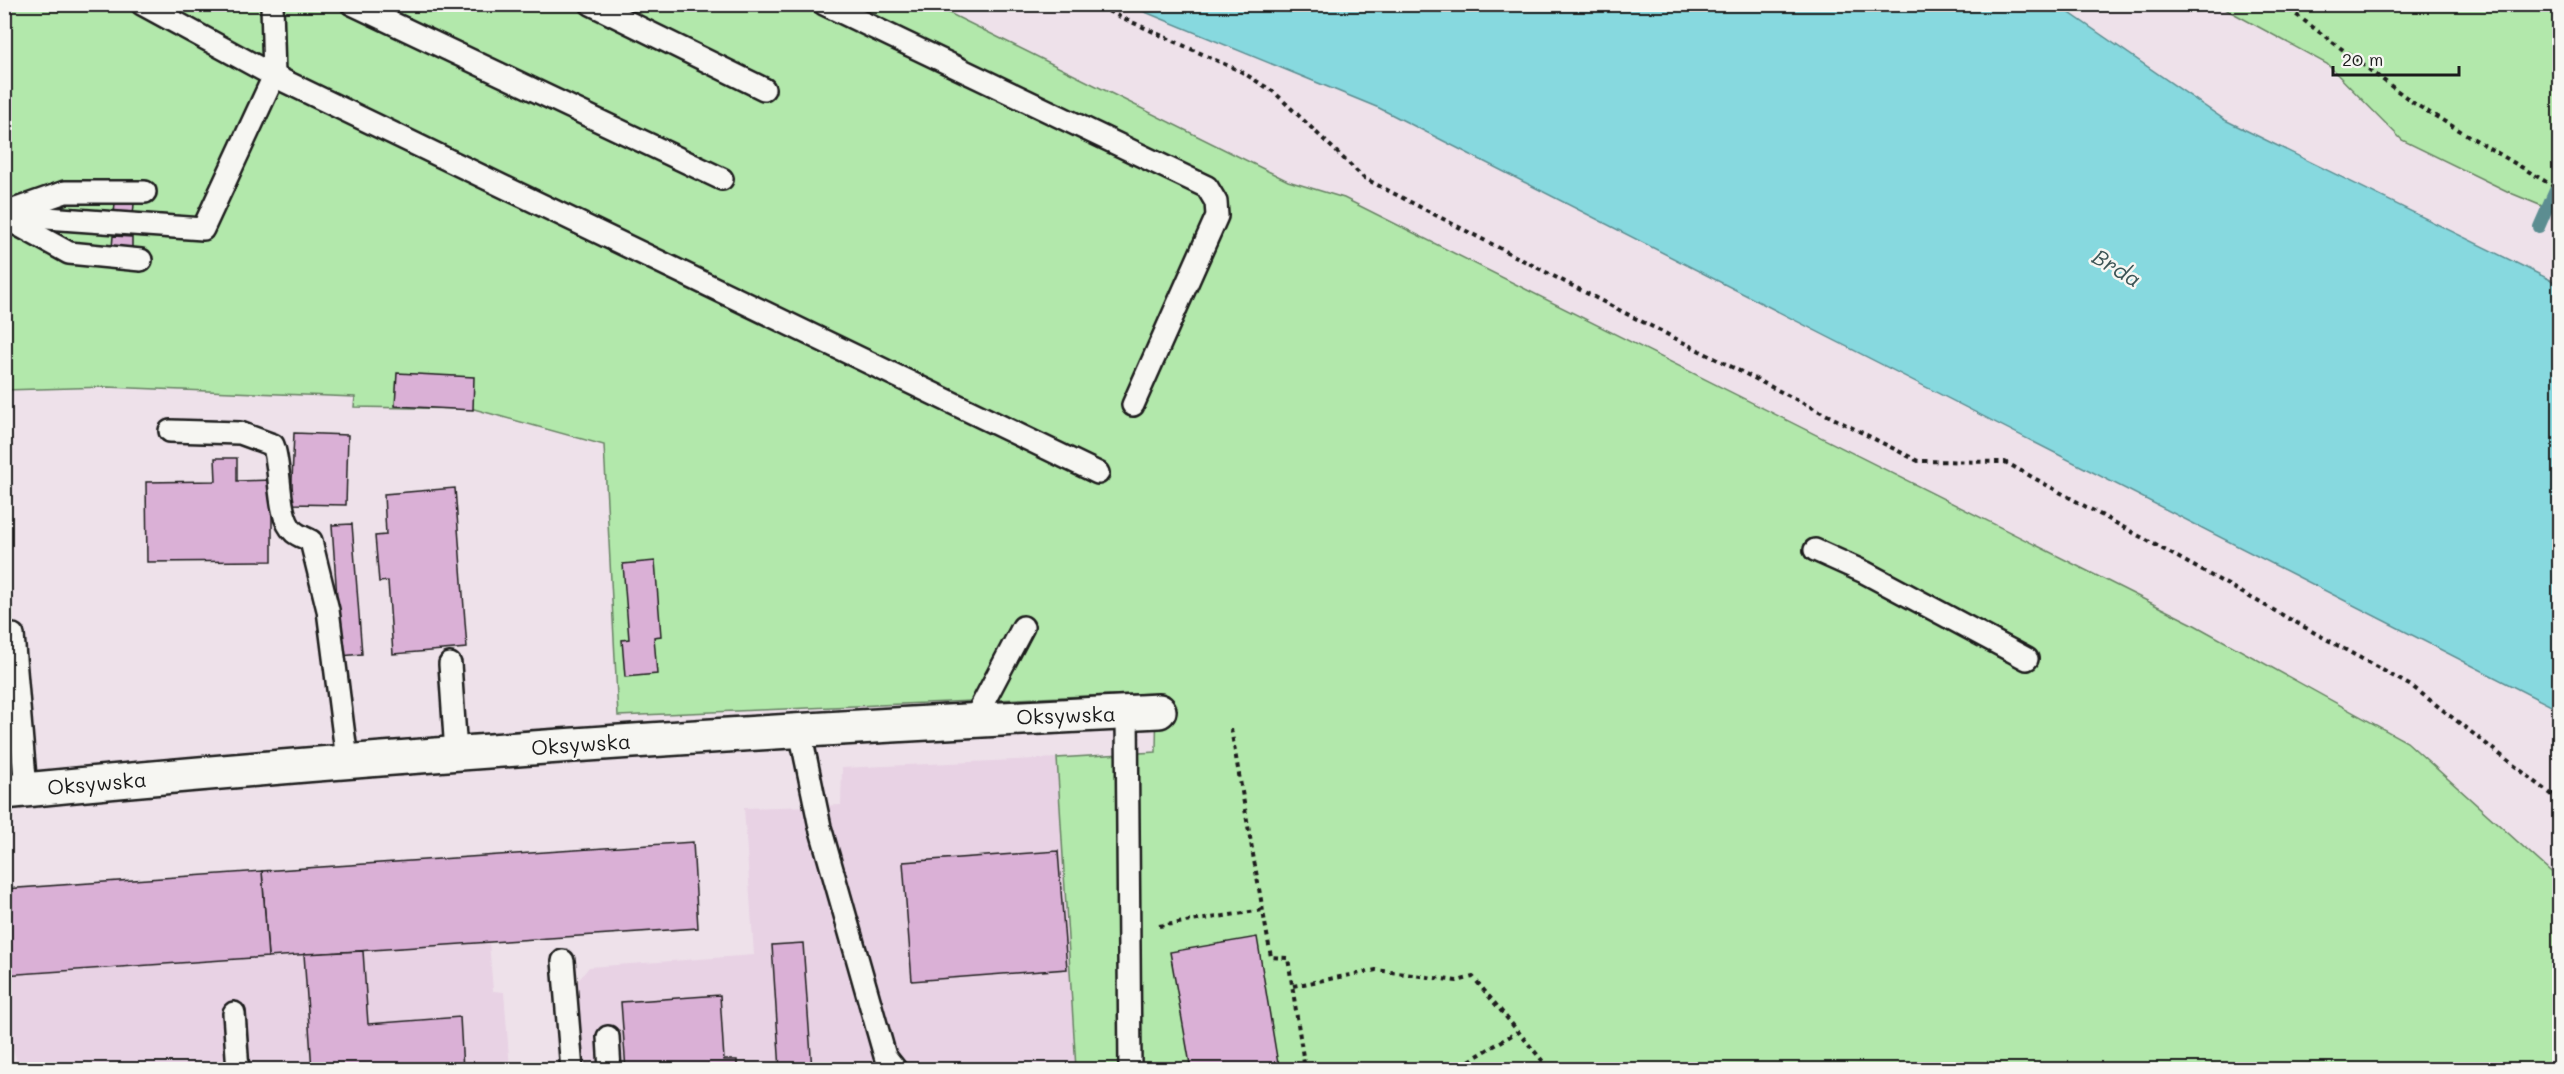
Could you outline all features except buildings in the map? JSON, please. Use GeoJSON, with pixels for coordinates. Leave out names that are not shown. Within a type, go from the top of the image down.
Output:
{"type":"FeatureCollection","features":[{"type":"Feature","properties":{"kind":"street","name":"Oksywska"},"geometry":{"type":"LineString","coordinates":[[12,794],[347,760],[974,720],[1143,712]]}},
{"type":"Feature","properties":{"kind":"lane"},"geometry":{"type":"LineString","coordinates":[[142,4],[164,9],[274,76],[1098,473]]}},
{"type":"Feature","properties":{"kind":"lane"},"geometry":{"type":"LineString","coordinates":[[4,215],[203,230],[274,76],[272,4]]}},
{"type":"Feature","properties":{"kind":"lane"},"geometry":{"type":"LineString","coordinates":[[352,4],[722,178]]}},
{"type":"Feature","properties":{"kind":"lane"},"geometry":{"type":"LineString","coordinates":[[591,4],[764,90]]}},
{"type":"Feature","properties":{"kind":"lane"},"geometry":{"type":"LineString","coordinates":[[824,4],[1207,187],[1216,202],[1217,216],[1132,405]]}},
{"type":"Feature","properties":{"kind":"lane"},"geometry":{"type":"LineString","coordinates":[[4,215],[65,192],[145,192]]}},
{"type":"Feature","properties":{"kind":"lane"},"geometry":{"type":"LineString","coordinates":[[4,215],[69,253],[141,260]]}},
{"type":"Feature","properties":{"kind":"lane"},"geometry":{"type":"LineString","coordinates":[[170,431],[240,433],[273,445],[279,459],[284,514],[293,531],[311,542],[328,610],[347,760]]}},
{"type":"Feature","properties":{"kind":"lane"},"geometry":{"type":"LineString","coordinates":[[1815,550],[1864,572],[2027,659]]}},
{"type":"Feature","properties":{"kind":"lane"},"geometry":{"type":"LineString","coordinates":[[974,720],[1023,627]]}},
{"type":"Feature","properties":{"kind":"lane"},"geometry":{"type":"LineString","coordinates":[[12,794],[13,635]]}},
{"type":"Feature","properties":{"kind":"lane"},"geometry":{"type":"LineString","coordinates":[[450,664],[456,753]]}},
{"type":"Feature","properties":{"kind":"lane"},"geometry":{"type":"LineString","coordinates":[[1130,1070],[1129,931],[1143,712]]}},
{"type":"Feature","properties":{"kind":"lane"},"geometry":{"type":"LineString","coordinates":[[800,731],[826,850],[885,1056],[896,1070]]}},
{"type":"Feature","properties":{"kind":"lane"},"geometry":{"type":"LineString","coordinates":[[563,961],[572,1070]]}},
{"type":"Feature","properties":{"kind":"lane"},"geometry":{"type":"LineString","coordinates":[[234,1013],[238,1070]]}},
{"type":"Feature","properties":{"kind":"lane"},"geometry":{"type":"LineString","coordinates":[[608,1037],[610,1070]]}},
{"type":"Feature","properties":{"kind":"path"},"geometry":{"type":"LineString","coordinates":[[1092,4],[1242,72],[1274,92],[1364,178],[1918,461],[2005,462],[2413,687],[2559,801]]}},
{"type":"Feature","properties":{"kind":"path"},"geometry":{"type":"LineString","coordinates":[[2282,4],[2291,7],[2415,104],[2557,189]]}},
{"type":"Feature","properties":{"kind":"path"},"geometry":{"type":"LineString","coordinates":[[1231,729],[1271,957],[1288,958],[1305,1070]]}},
{"type":"Feature","properties":{"kind":"path"},"geometry":{"type":"LineString","coordinates":[[1129,931],[1263,910]]}},
{"type":"Feature","properties":{"kind":"path"},"geometry":{"type":"LineString","coordinates":[[1293,986],[1376,970],[1458,981],[1473,977],[1550,1070]]}},
{"type":"Feature","properties":{"kind":"path"},"geometry":{"type":"LineString","coordinates":[[1454,1070],[1517,1032]]}},
{"type":"Feature","properties":{"kind":"shaded area"},"geometry":{"type":"Polygon","coordinates":[[[1057,758],[1076,1069],[584,1069],[577,982],[589,967],[754,955],[744,808],[841,805],[842,768],[1057,758]]]}},
{"type":"Feature","properties":{"kind":"shaded area"},"geometry":{"type":"Polygon","coordinates":[[[489,942],[493,991],[504,992],[510,1069],[20,1069],[5,1028],[5,975],[489,942]]]}},
{"type":"Feature","properties":{"kind":"green space"},"geometry":{"type":"Polygon","coordinates":[[[4,5],[933,5],[1288,181],[1344,198],[2191,623],[2407,742],[2559,879],[2559,1069],[1076,1069],[1057,758],[1156,752],[1157,693],[618,716],[604,445],[474,409],[354,407],[355,397],[107,387],[5,390],[4,5]]]}},
{"type":"Feature","properties":{"kind":"green space"},"geometry":{"type":"Polygon","coordinates":[[[2218,5],[2559,5],[2559,213],[2513,194],[2402,140],[2327,64],[2218,5]]]}},
{"type":"Feature","properties":{"kind":"water","name":"Brda"},"geometry":{"type":"Polygon","coordinates":[[[1128,5],[2058,5],[2225,120],[2559,284],[2559,710],[1379,108],[1128,5]]]}},
{"type":"Feature","properties":{"kind":"waterway"},"geometry":{"type":"LineString","coordinates":[[2539,227],[2560,179]]}}]}
